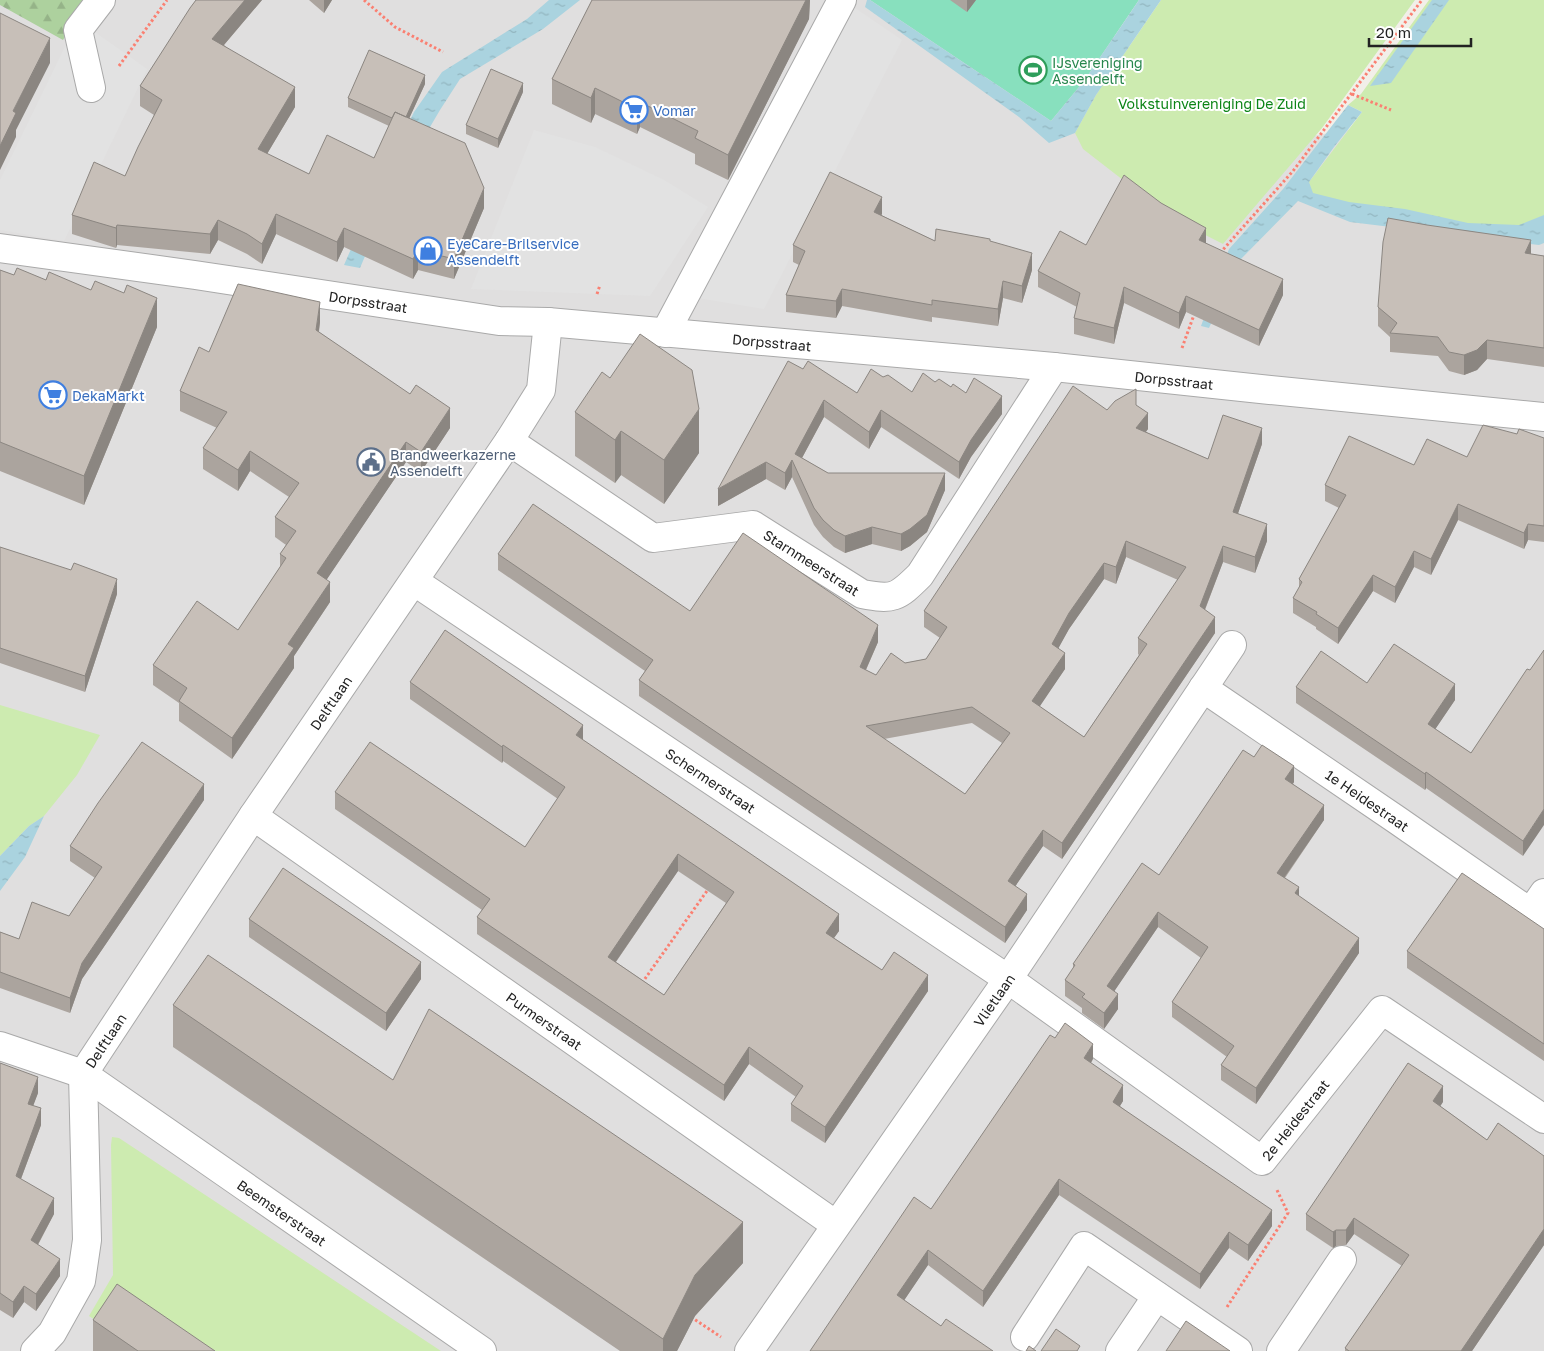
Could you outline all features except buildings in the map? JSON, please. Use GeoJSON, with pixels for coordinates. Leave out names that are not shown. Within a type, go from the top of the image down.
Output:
{"type":"FeatureCollection","features":[{"type":"Feature","properties":{"kind":"street"},"geometry":{"type":"LineString","coordinates":[[91,88],[78,30],[101,0]]}},
{"type":"Feature","properties":{"kind":"street"},"geometry":{"type":"LineString","coordinates":[[665,332],[842,0]]}},
{"type":"Feature","properties":{"kind":"street","name":"Dorpsstraat"},"geometry":{"type":"LineString","coordinates":[[0,248],[195,275],[499,321],[548,322],[1054,367],[1544,417]]}},
{"type":"Feature","properties":{"kind":"street","name":"Delftlaan"},"geometry":{"type":"LineString","coordinates":[[35,1351],[52,1333],[81,1281],[88,1240],[83,1074],[253,816],[509,441],[540,390],[548,322]]}},
{"type":"Feature","properties":{"kind":"street","name":"Starnmeerstraat"},"geometry":{"type":"LineString","coordinates":[[509,441],[653,538],[753,525],[862,594],[892,597],[905,590],[920,575],[1054,367]]}},
{"type":"Feature","properties":{"kind":"street","name":"Schermerstraat"},"geometry":{"type":"LineString","coordinates":[[414,582],[1008,979]]}},
{"type":"Feature","properties":{"kind":"street","name":"Vlietlaan"},"geometry":{"type":"LineString","coordinates":[[737,1345],[836,1225],[1008,979],[1232,645]]}},
{"type":"Feature","properties":{"kind":"street","name":"1e Heidestraat"},"geometry":{"type":"LineString","coordinates":[[1203,688],[1539,909]]}},
{"type":"Feature","properties":{"kind":"street","name":"Purmerstraat"},"geometry":{"type":"LineString","coordinates":[[253,816],[836,1225]]}},
{"type":"Feature","properties":{"kind":"street","name":"2e Heidestraat"},"geometry":{"type":"LineString","coordinates":[[1008,979],[1262,1161],[1382,1010],[1544,1118]]}},
{"type":"Feature","properties":{"kind":"street","name":"Delftlaan"},"geometry":{"type":"LineString","coordinates":[[0,1046],[83,1074]]}},
{"type":"Feature","properties":{"kind":"street","name":"Beemsterstraat"},"geometry":{"type":"LineString","coordinates":[[83,1074],[482,1351]]}},
{"type":"Feature","properties":{"kind":"street"},"geometry":{"type":"LineString","coordinates":[[1025,1337],[1084,1246],[1238,1351]]}},
{"type":"Feature","properties":{"kind":"street"},"geometry":{"type":"LineString","coordinates":[[1281,1351],[1342,1260]]}},
{"type":"Feature","properties":{"kind":"street"},"geometry":{"type":"LineString","coordinates":[[1120,1351],[1157,1296]]}},
{"type":"Feature","properties":{"kind":"path"},"geometry":{"type":"LineString","coordinates":[[91,88],[121,64],[167,0]]}},
{"type":"Feature","properties":{"kind":"path"},"geometry":{"type":"LineString","coordinates":[[364,0],[396,27],[442,52]]}},
{"type":"Feature","properties":{"kind":"path"},"geometry":{"type":"LineString","coordinates":[[1218,260],[1222,251],[1294,171],[1422,0]]}},
{"type":"Feature","properties":{"kind":"path"},"geometry":{"type":"LineString","coordinates":[[1352,94],[1391,110]]}},
{"type":"Feature","properties":{"kind":"path"},"geometry":{"type":"LineString","coordinates":[[1191,323],[1198,305]]}},
{"type":"Feature","properties":{"kind":"path"},"geometry":{"type":"LineString","coordinates":[[637,990],[710,886]]}},
{"type":"Feature","properties":{"kind":"path"},"geometry":{"type":"LineString","coordinates":[[1211,1332],[1288,1213],[1262,1161]]}},
{"type":"Feature","properties":{"kind":"path"},"geometry":{"type":"LineString","coordinates":[[684,1312],[737,1345]]}},
{"type":"Feature","properties":{"kind":"shaded area"},"geometry":{"type":"Polygon","coordinates":[[[0,0],[1066,0],[1258,146],[1544,94],[1544,1351],[0,1351],[0,0]]]}},
{"type":"Feature","properties":{"kind":"shaded area"},"geometry":{"type":"Polygon","coordinates":[[[852,6],[902,40],[764,309],[698,298],[852,6]]]}},
{"type":"Feature","properties":{"kind":"shaded area"},"geometry":{"type":"Polygon","coordinates":[[[78,20],[147,69],[64,241],[0,230],[0,180],[78,20]]]}},
{"type":"Feature","properties":{"kind":"shaded area"},"geometry":{"type":"Polygon","coordinates":[[[534,130],[595,147],[664,180],[708,207],[650,296],[471,289],[534,130]]]}},
{"type":"Feature","properties":{"kind":"green space"},"geometry":{"type":"Polygon","coordinates":[[[0,0],[87,0],[63,40],[0,5],[0,0]]]}},
{"type":"Feature","properties":{"kind":"green space","name":"IJsvereniging Assendelft"},"geometry":{"type":"Polygon","coordinates":[[[870,0],[1139,0],[1084,81],[1051,121],[870,0]]]}},
{"type":"Feature","properties":{"kind":"green space","name":"Volkstuinvereniging De Zuid"},"geometry":{"type":"Polygon","coordinates":[[[1161,0],[1415,0],[1322,128],[1223,244],[1172,218],[1083,149],[1075,133],[1096,95],[1161,0]]]}},
{"type":"Feature","properties":{"kind":"green space"},"geometry":{"type":"Polygon","coordinates":[[[1429,0],[1544,0],[1544,243],[1349,217],[1312,193],[1309,182],[1362,112],[1348,105],[1361,94],[1429,0]]]}},
{"type":"Feature","properties":{"kind":"green space"},"geometry":{"type":"Polygon","coordinates":[[[0,705],[100,735],[77,775],[44,816],[29,826],[0,856],[0,705]]]}},
{"type":"Feature","properties":{"kind":"green space"},"geometry":{"type":"Polygon","coordinates":[[[112,1137],[119,1138],[441,1351],[142,1351],[89,1316],[113,1275],[112,1137]]]}},
{"type":"Feature","properties":{"kind":"water"},"geometry":{"type":"Polygon","coordinates":[[[549,0],[580,0],[543,29],[460,79],[393,190],[360,268],[344,265],[414,112],[442,72],[527,19],[549,0]]]}},
{"type":"Feature","properties":{"kind":"water"},"geometry":{"type":"Polygon","coordinates":[[[867,0],[870,0],[1051,121],[1084,81],[1139,0],[1161,0],[1096,95],[1075,133],[1049,143],[1019,117],[865,7],[867,0]]]}},
{"type":"Feature","properties":{"kind":"water"},"geometry":{"type":"Polygon","coordinates":[[[1432,0],[1449,0],[1391,83],[1370,86],[1432,0]]]}},
{"type":"Feature","properties":{"kind":"water"},"geometry":{"type":"Polygon","coordinates":[[[1348,105],[1362,112],[1309,182],[1313,193],[1349,202],[1405,209],[1468,223],[1519,225],[1544,215],[1544,243],[1539,245],[1350,222],[1298,201],[1240,260],[1209,328],[1201,326],[1229,249],[1283,189],[1348,105]]]}},
{"type":"Feature","properties":{"kind":"water"},"geometry":{"type":"Polygon","coordinates":[[[44,816],[25,857],[0,891],[0,856],[29,826],[44,816]]]}},
{"type":"Feature","properties":{"kind":"place","name":"IJsvereniging Assendelft"},"geometry":{"type":"Point","coordinates":[1033,70]}},
{"type":"Feature","properties":{"kind":"place","name":"Vomar"},"geometry":{"type":"Point","coordinates":[634,110]}},
{"type":"Feature","properties":{"kind":"place","name":"EyeCare-Brilservice Assendelft"},"geometry":{"type":"Point","coordinates":[428,251]}},
{"type":"Feature","properties":{"kind":"place","name":"DekaMarkt"},"geometry":{"type":"Point","coordinates":[53,395]}},
{"type":"Feature","properties":{"kind":"place","name":"Brandweerkazerne Assendelft"},"geometry":{"type":"Point","coordinates":[371,462]}}]}
